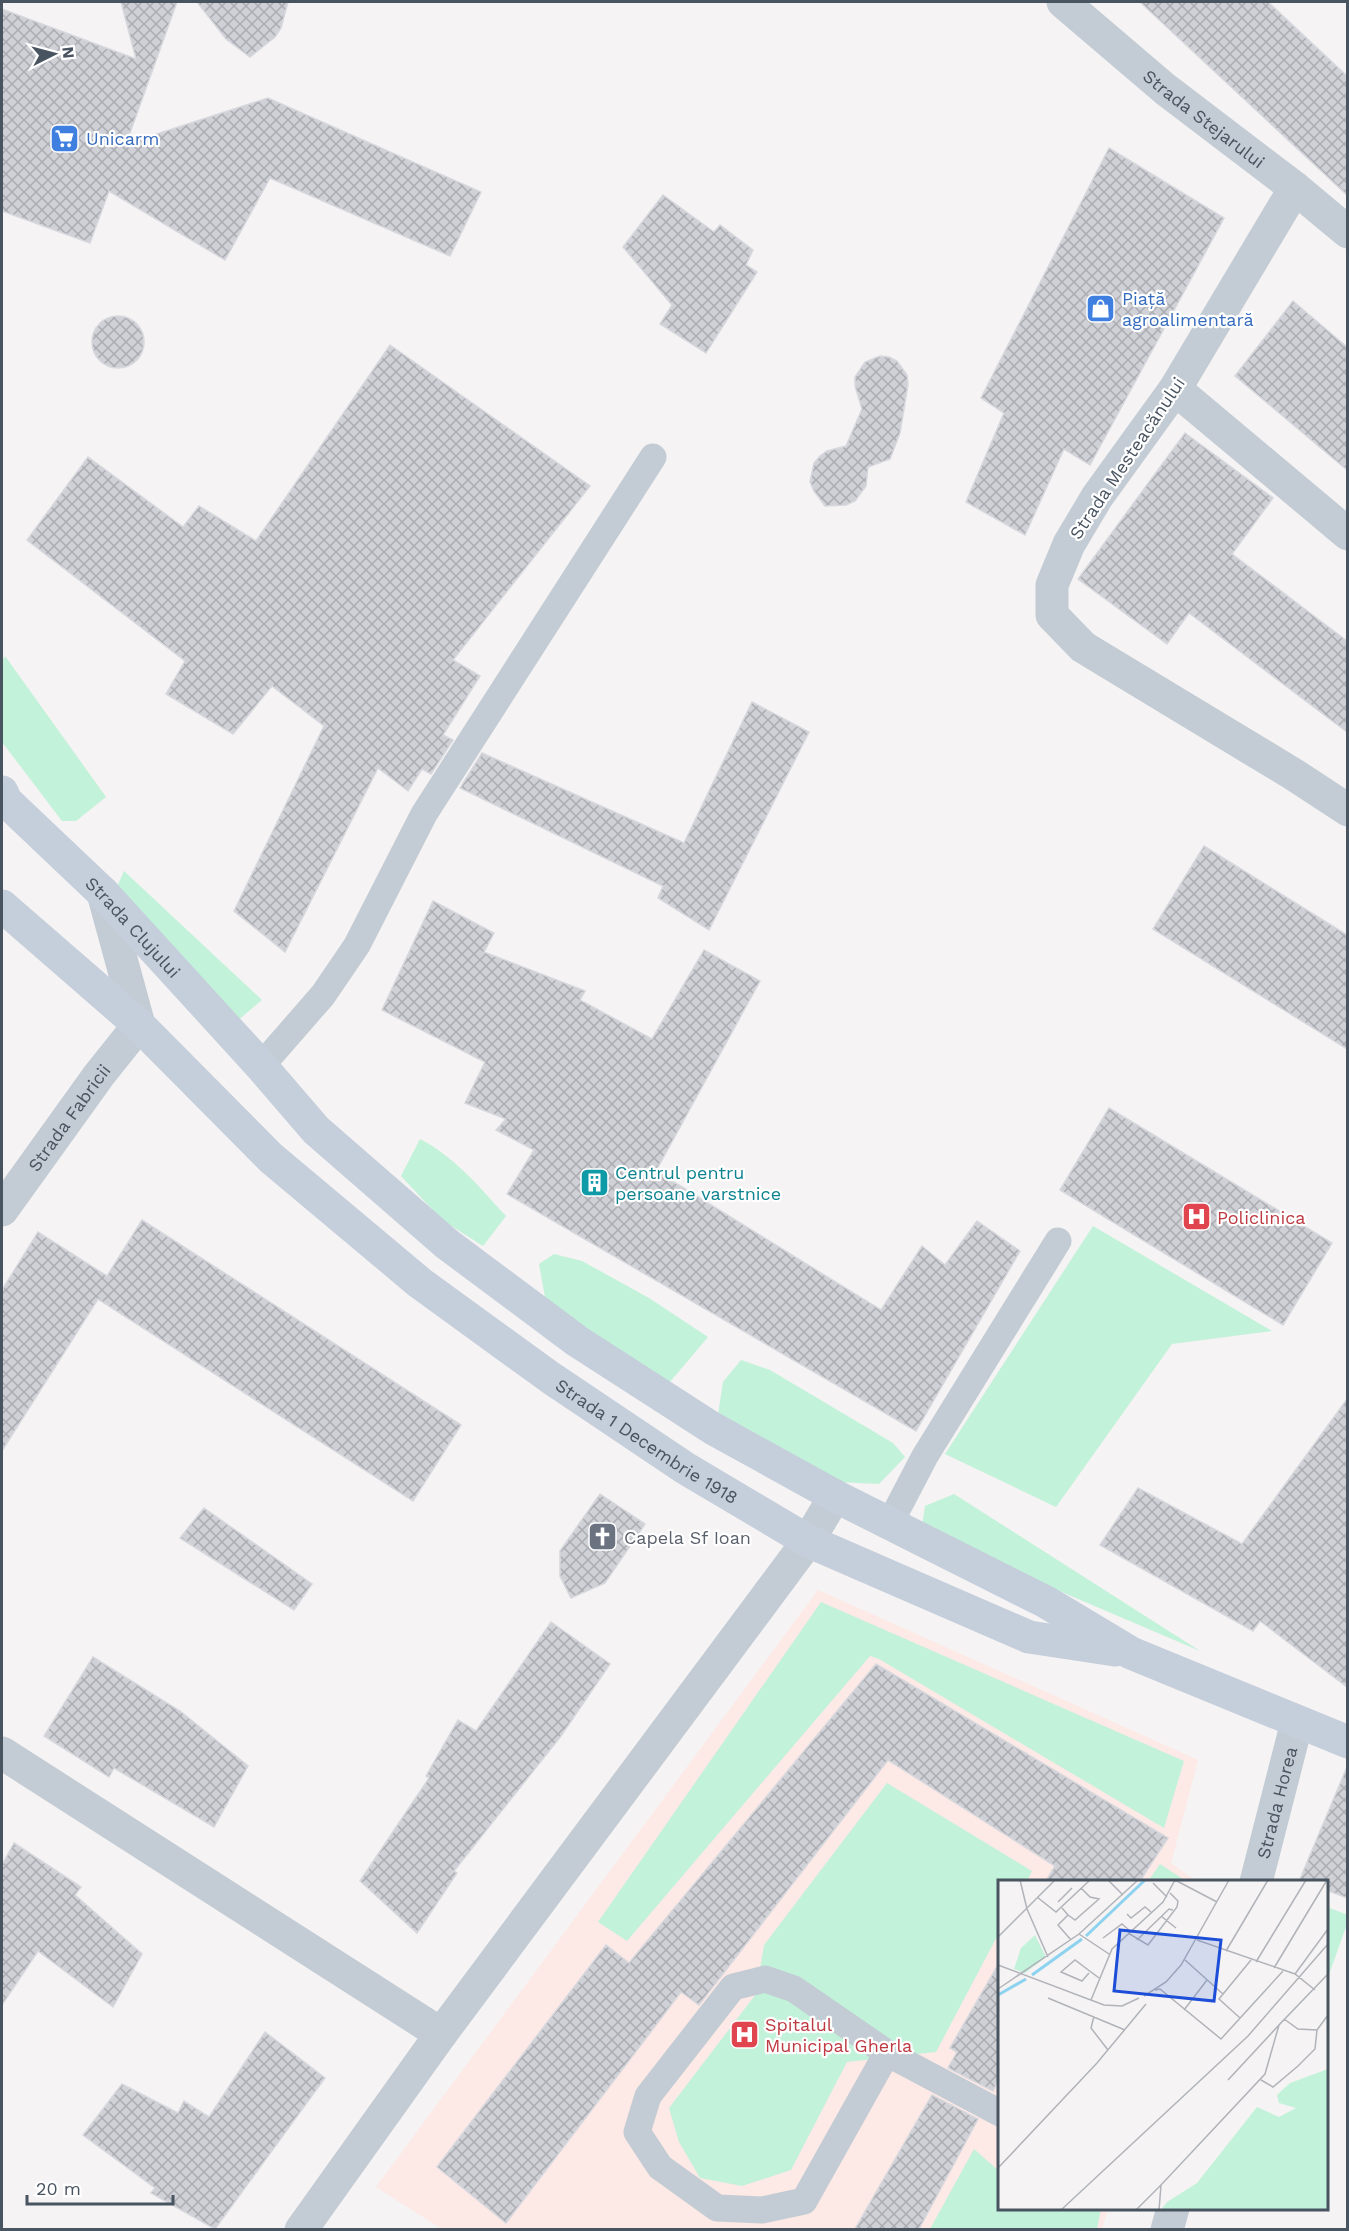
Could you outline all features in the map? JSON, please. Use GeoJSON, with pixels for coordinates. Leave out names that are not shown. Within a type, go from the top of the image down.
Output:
{"type":"FeatureCollection","features":[{"type":"Feature","properties":{"kind":"main road","name":"Strada Clujului"},"geometry":{"type":"LineString","coordinates":[[2,792],[6,801],[103,893],[261,1066]]}},
{"type":"Feature","properties":{"kind":"main road"},"geometry":{"type":"LineString","coordinates":[[2,906],[139,1025]]}},
{"type":"Feature","properties":{"kind":"main road","name":"Strada 1 Decembrie 1918"},"geometry":{"type":"LineString","coordinates":[[139,1025],[272,1158],[420,1283],[551,1378],[685,1468],[808,1541],[1029,1637],[1131,1653]]}},
{"type":"Feature","properties":{"kind":"main road","name":"Strada 1 Decembrie 1918"},"geometry":{"type":"LineString","coordinates":[[261,1066],[316,1130],[447,1244],[577,1341],[712,1428],[836,1496],[1046,1602],[1131,1653],[1347,1742]]}},
{"type":"Feature","properties":{"kind":"street","name":"Strada Stejarului"},"geometry":{"type":"LineString","coordinates":[[1063,2],[1165,89],[1347,230]]}},
{"type":"Feature","properties":{"kind":"street","name":"Strada Mesteacănului"},"geometry":{"type":"LineString","coordinates":[[1295,188],[1175,388],[1097,497],[1069,544],[1052,585],[1052,615],[1083,647],[1293,774],[1347,810]]}},
{"type":"Feature","properties":{"kind":"street"},"geometry":{"type":"LineString","coordinates":[[1175,388],[1347,534]]}},
{"type":"Feature","properties":{"kind":"street"},"geometry":{"type":"LineString","coordinates":[[103,893],[139,1025]]}},
{"type":"Feature","properties":{"kind":"street","name":"Strada Fabricii"},"geometry":{"type":"LineString","coordinates":[[2,1210],[99,1075],[139,1025]]}},
{"type":"Feature","properties":{"kind":"street"},"geometry":{"type":"LineString","coordinates":[[301,2229],[441,2034],[808,1541],[836,1496]]}},
{"type":"Feature","properties":{"kind":"street","name":"Strada Horea"},"geometry":{"type":"LineString","coordinates":[[1256,1880],[1297,1722]]}},
{"type":"Feature","properties":{"kind":"street"},"geometry":{"type":"LineString","coordinates":[[2,1753],[441,2034]]}},
{"type":"Feature","properties":{"kind":"street"},"geometry":{"type":"LineString","coordinates":[[1167,2229],[1172,2210]]}},
{"type":"Feature","properties":{"kind":"lane"},"geometry":{"type":"LineString","coordinates":[[261,1066],[323,995],[357,945],[424,814],[653,457]]}},
{"type":"Feature","properties":{"kind":"lane"},"geometry":{"type":"LineString","coordinates":[[890,1523],[925,1456],[1058,1241]]}},
{"type":"Feature","properties":{"kind":"lane"},"geometry":{"type":"LineString","coordinates":[[887,2053],[804,2200],[762,2210],[717,2208],[660,2167],[637,2132],[648,2096],[733,1988],[765,1979],[794,1989],[887,2053],[998,2112]]}},
{"type":"Feature","properties":{"kind":"shaded area","name":"Spitalul Municipal Gherla"},"geometry":{"type":"Polygon","coordinates":[[[818,1590],[1198,1760],[1171,1863],[1195,1880],[998,1880],[998,2210],[1108,2210],[1102,2229],[442,2229],[376,2187],[818,1590]]]}},
{"type":"Feature","properties":{"kind":"green space"},"geometry":{"type":"Polygon","coordinates":[[[5,656],[106,797],[76,821],[62,821],[2,742],[2,662],[5,656]]]}},
{"type":"Feature","properties":{"kind":"green space"},"geometry":{"type":"Polygon","coordinates":[[[124,871],[262,1000],[237,1021],[112,898],[124,871]]]}},
{"type":"Feature","properties":{"kind":"green space"},"geometry":{"type":"Polygon","coordinates":[[[420,1139],[456,1164],[506,1216],[483,1246],[442,1220],[401,1176],[420,1139]]]}},
{"type":"Feature","properties":{"kind":"green space"},"geometry":{"type":"Polygon","coordinates":[[[1093,1226],[1272,1331],[1172,1344],[1056,1507],[945,1454],[1093,1226]]]}},
{"type":"Feature","properties":{"kind":"green space"},"geometry":{"type":"Polygon","coordinates":[[[554,1254],[582,1261],[649,1298],[708,1337],[669,1383],[546,1303],[539,1264],[554,1254]]]}},
{"type":"Feature","properties":{"kind":"green space"},"geometry":{"type":"Polygon","coordinates":[[[741,1360],[770,1370],[893,1443],[905,1457],[879,1484],[837,1482],[718,1414],[723,1382],[741,1360]]]}},
{"type":"Feature","properties":{"kind":"green space"},"geometry":{"type":"Polygon","coordinates":[[[954,1494],[1200,1651],[921,1532],[925,1506],[954,1494]]]}},
{"type":"Feature","properties":{"kind":"green space"},"geometry":{"type":"Polygon","coordinates":[[[821,1602],[1184,1761],[1164,1828],[879,1659],[870,1656],[627,1941],[598,1922],[821,1602]]]}},
{"type":"Feature","properties":{"kind":"green space"},"geometry":{"type":"Polygon","coordinates":[[[887,1783],[1032,1871],[1028,1880],[998,1880],[998,1935],[936,2052],[847,2062],[791,2170],[742,2186],[700,2178],[679,2142],[669,2108],[756,1994],[764,1945],[887,1783]]]}},
{"type":"Feature","properties":{"kind":"green space"},"geometry":{"type":"Polygon","coordinates":[[[1160,1864],[1184,1880],[1149,1880],[1160,1864]]]}},
{"type":"Feature","properties":{"kind":"green space"},"geometry":{"type":"Polygon","coordinates":[[[1328,1907],[1348,1915],[1347,1924],[1328,1977],[1328,1907]]]}},
{"type":"Feature","properties":{"kind":"green space"},"geometry":{"type":"Polygon","coordinates":[[[974,2149],[998,2170],[998,2210],[1101,2210],[1097,2229],[930,2229],[974,2149]]]}},
{"type":"Feature","properties":{"kind":"building"},"geometry":{"type":"Polygon","coordinates":[[[121,2],[177,2],[126,144],[268,98],[481,192],[450,256],[270,178],[225,260],[109,191],[90,243],[2,211],[2,9],[136,59],[121,2]]]}},
{"type":"Feature","properties":{"kind":"building"},"geometry":{"type":"Polygon","coordinates":[[[197,2],[288,2],[281,28],[275,37],[250,57],[226,39],[197,2]]]}},
{"type":"Feature","properties":{"kind":"building"},"geometry":{"type":"Polygon","coordinates":[[[1140,2],[1268,2],[1347,76],[1347,195],[1140,2]]]}},
{"type":"Feature","properties":{"kind":"building","name":"Piață agroalimentară"},"geometry":{"type":"Polygon","coordinates":[[[1109,148],[1224,218],[1090,465],[1064,449],[1025,535],[966,502],[1004,413],[981,398],[1109,148]]]}},
{"type":"Feature","properties":{"kind":"building"},"geometry":{"type":"Polygon","coordinates":[[[663,195],[714,232],[720,225],[753,250],[746,265],[757,272],[706,353],[660,324],[672,305],[623,247],[663,195]]]}},
{"type":"Feature","properties":{"kind":"building"},"geometry":{"type":"Polygon","coordinates":[[[1293,301],[1347,347],[1347,470],[1235,376],[1293,301]]]}},
{"type":"Feature","properties":{"kind":"building"},"geometry":{"type":"Polygon","coordinates":[[[118,316],[128,318],[136,324],[142,332],[144,342],[142,352],[136,360],[128,366],[118,368],[108,366],[100,360],[94,352],[92,342],[94,332],[100,324],[108,318],[118,316]]]}},
{"type":"Feature","properties":{"kind":"building"},"geometry":{"type":"Polygon","coordinates":[[[390,345],[590,486],[453,660],[480,676],[443,735],[453,740],[431,774],[422,769],[408,791],[378,768],[285,952],[234,911],[324,726],[272,686],[233,734],[166,694],[185,661],[27,540],[88,457],[183,527],[199,506],[256,541],[390,345]]]}},
{"type":"Feature","properties":{"kind":"building"},"geometry":{"type":"Polygon","coordinates":[[[880,356],[897,361],[907,375],[908,384],[900,433],[890,459],[868,467],[866,486],[855,501],[846,505],[825,506],[810,482],[814,463],[827,451],[846,446],[862,409],[855,386],[855,377],[865,362],[880,356]]]}},
{"type":"Feature","properties":{"kind":"building"},"geometry":{"type":"Polygon","coordinates":[[[1185,433],[1273,498],[1232,554],[1347,641],[1347,732],[1189,613],[1167,644],[1078,579],[1185,433]]]}},
{"type":"Feature","properties":{"kind":"building"},"geometry":{"type":"Polygon","coordinates":[[[752,702],[809,732],[709,930],[658,898],[663,886],[460,788],[482,753],[684,843],[752,702]]]}},
{"type":"Feature","properties":{"kind":"building"},"geometry":{"type":"Polygon","coordinates":[[[1204,846],[1347,935],[1347,1049],[1153,929],[1204,846]]]}},
{"type":"Feature","properties":{"kind":"building","name":"Centrul pentru persoane varstnice"},"geometry":{"type":"Polygon","coordinates":[[[433,901],[494,933],[484,952],[585,991],[580,1000],[652,1039],[704,950],[760,981],[656,1171],[881,1310],[922,1246],[945,1265],[977,1221],[1020,1251],[916,1431],[507,1194],[534,1150],[496,1130],[506,1119],[465,1103],[485,1062],[382,1010],[433,901]]]}},
{"type":"Feature","properties":{"kind":"building","name":"Policlinica"},"geometry":{"type":"Polygon","coordinates":[[[1109,1108],[1332,1243],[1283,1325],[1060,1190],[1109,1108]]]}},
{"type":"Feature","properties":{"kind":"building"},"geometry":{"type":"Polygon","coordinates":[[[142,1220],[461,1425],[413,1501],[98,1299],[2,1451],[2,1290],[38,1232],[107,1276],[142,1220]]]}},
{"type":"Feature","properties":{"kind":"building"},"geometry":{"type":"Polygon","coordinates":[[[1347,1399],[1347,1687],[1260,1621],[1253,1631],[1100,1545],[1138,1488],[1242,1544],[1347,1399]]]}},
{"type":"Feature","properties":{"kind":"building","name":"Capela Sf Ioan"},"geometry":{"type":"Polygon","coordinates":[[[600,1494],[645,1524],[605,1583],[571,1598],[560,1576],[560,1551],[600,1494]]]}},
{"type":"Feature","properties":{"kind":"building"},"geometry":{"type":"Polygon","coordinates":[[[204,1508],[312,1584],[294,1610],[180,1538],[204,1508]]]}},
{"type":"Feature","properties":{"kind":"building"},"geometry":{"type":"Polygon","coordinates":[[[551,1622],[610,1664],[561,1736],[454,1871],[457,1873],[417,1933],[360,1881],[429,1778],[426,1776],[458,1720],[476,1731],[551,1622]]]}},
{"type":"Feature","properties":{"kind":"building"},"geometry":{"type":"Polygon","coordinates":[[[93,1657],[180,1711],[248,1766],[214,1827],[114,1768],[109,1777],[44,1736],[93,1657]]]}},
{"type":"Feature","properties":{"kind":"building"},"geometry":{"type":"Polygon","coordinates":[[[876,1664],[1168,1838],[1141,1880],[1047,1880],[1055,1866],[888,1760],[699,2005],[681,1992],[506,2223],[437,2167],[606,1945],[629,1963],[876,1664]]]}},
{"type":"Feature","properties":{"kind":"building"},"geometry":{"type":"Polygon","coordinates":[[[1347,1767],[1347,1898],[1328,1891],[1328,1880],[1300,1879],[1347,1767]]]}},
{"type":"Feature","properties":{"kind":"building"},"geometry":{"type":"Polygon","coordinates":[[[14,1843],[81,1887],[75,1895],[142,1954],[113,2007],[38,1951],[2,2005],[2,1865],[14,1843]]]}},
{"type":"Feature","properties":{"kind":"building"},"geometry":{"type":"Polygon","coordinates":[[[998,1965],[998,2080],[993,2091],[948,2068],[957,2052],[950,2048],[998,1965]]]}},
{"type":"Feature","properties":{"kind":"building"},"geometry":{"type":"Polygon","coordinates":[[[265,2032],[325,2078],[215,2229],[151,2193],[155,2188],[83,2135],[122,2084],[178,2113],[184,2101],[209,2117],[265,2032]]]}},
{"type":"Feature","properties":{"kind":"building"},"geometry":{"type":"Polygon","coordinates":[[[932,2095],[978,2119],[919,2229],[855,2229],[932,2095]]]}},
{"type":"Feature","properties":{"kind":"place","name":"Unicarm"},"geometry":{"type":"Point","coordinates":[65,138]}},
{"type":"Feature","properties":{"kind":"place","name":"Piață agroalimentară"},"geometry":{"type":"Point","coordinates":[1101,308]}},
{"type":"Feature","properties":{"kind":"place","name":"Centrul pentru persoane varstnice"},"geometry":{"type":"Point","coordinates":[594,1182]}},
{"type":"Feature","properties":{"kind":"place","name":"Policlinica"},"geometry":{"type":"Point","coordinates":[1196,1217]}},
{"type":"Feature","properties":{"kind":"place","name":"Capela Sf Ioan"},"geometry":{"type":"Point","coordinates":[603,1537]}},
{"type":"Feature","properties":{"kind":"place","name":"Spitalul Municipal Gherla"},"geometry":{"type":"Point","coordinates":[744,2034]}}]}
